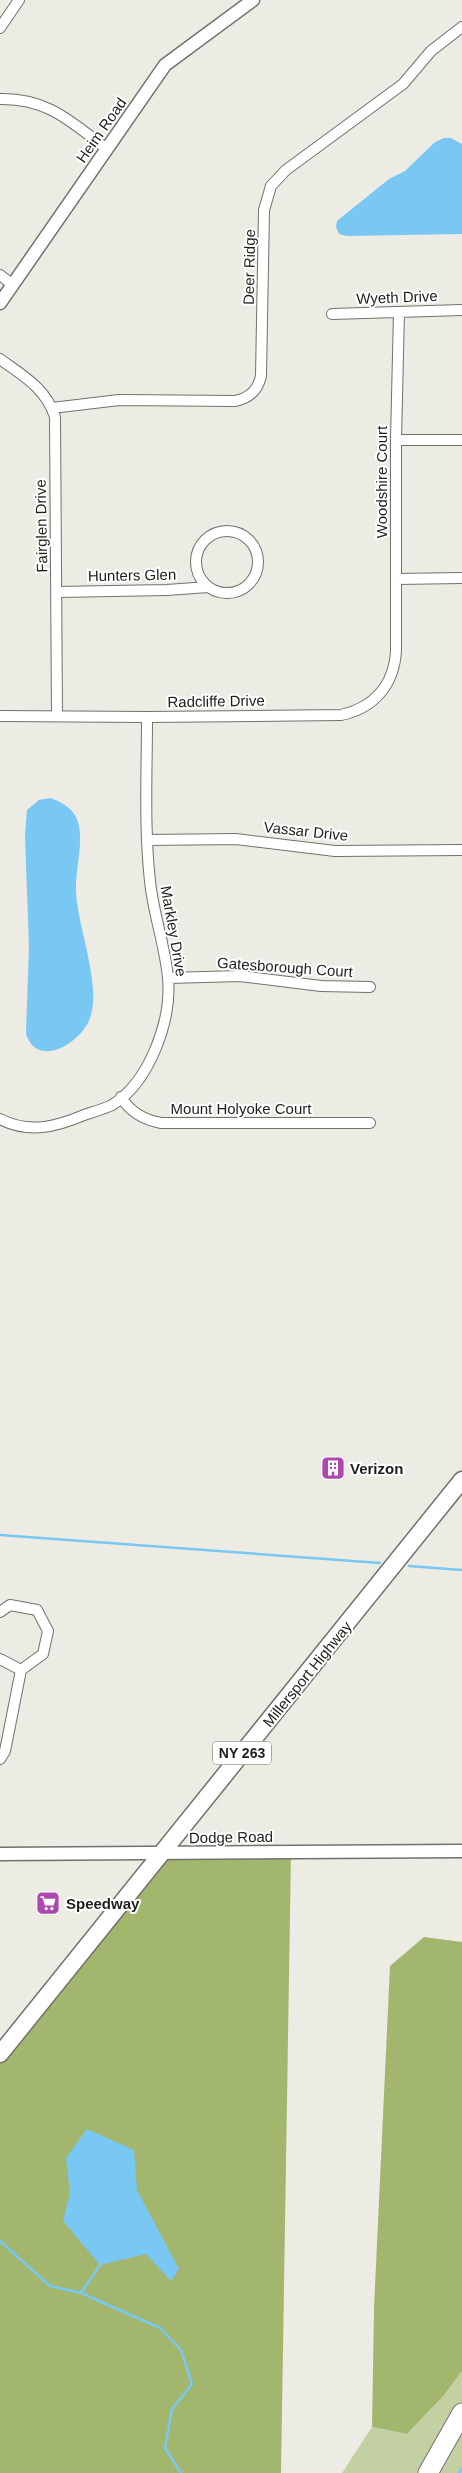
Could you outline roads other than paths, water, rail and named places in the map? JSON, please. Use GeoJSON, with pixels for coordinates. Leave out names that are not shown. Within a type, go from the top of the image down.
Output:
{"type":"FeatureCollection","features":[{"type":"Feature","properties":{"kind":"highway"},"geometry":{"type":"LineString","coordinates":[[428,2473],[462,2413]]}},
{"type":"Feature","properties":{"kind":"main road","name":"Millersport Highway"},"geometry":{"type":"LineString","coordinates":[[0,2054],[462,1480]]}},
{"type":"Feature","properties":{"kind":"street"},"geometry":{"type":"LineString","coordinates":[[0,28],[19,0]]}},
{"type":"Feature","properties":{"kind":"street","name":"Heim Road"},"geometry":{"type":"LineString","coordinates":[[0,303],[166,65],[253,0]]}},
{"type":"Feature","properties":{"kind":"street","name":"Deer Ridge"},"geometry":{"type":"LineString","coordinates":[[52,408],[119,400],[235,401],[250,396],[260,384],[261,376],[264,210],[271,186],[286,170],[403,84],[432,51],[462,27]]}},
{"type":"Feature","properties":{"kind":"street"},"geometry":{"type":"LineString","coordinates":[[0,100],[16,99],[51,108],[107,149]]}},
{"type":"Feature","properties":{"kind":"street"},"geometry":{"type":"LineString","coordinates":[[0,275],[13,285]]}},
{"type":"Feature","properties":{"kind":"street","name":"Wyeth Drive"},"geometry":{"type":"LineString","coordinates":[[332,314],[462,310]]}},
{"type":"Feature","properties":{"kind":"street","name":"Woodshire Court"},"geometry":{"type":"LineString","coordinates":[[396,651],[396,440],[399,312]]}},
{"type":"Feature","properties":{"kind":"street","name":"Fairglen Drive"},"geometry":{"type":"LineString","coordinates":[[0,359],[35,384],[47,398],[52,408],[56,429],[57,716]]}},
{"type":"Feature","properties":{"kind":"street"},"geometry":{"type":"LineString","coordinates":[[396,440],[462,440]]}},
{"type":"Feature","properties":{"kind":"street","name":"Hunters Glen"},"geometry":{"type":"LineString","coordinates":[[57,592],[167,590],[208,587],[228,594],[239,591],[248,586],[255,578],[258,568],[258,557],[255,547],[248,538],[239,533],[225,531],[210,536],[203,542],[196,561],[197,571],[208,587]]}},
{"type":"Feature","properties":{"kind":"street"},"geometry":{"type":"LineString","coordinates":[[396,579],[462,578]]}},
{"type":"Feature","properties":{"kind":"street","name":"Radcliffe Drive"},"geometry":{"type":"LineString","coordinates":[[0,716],[148,717],[341,714],[352,712],[373,701],[382,692],[393,673],[396,651]]}},
{"type":"Feature","properties":{"kind":"street","name":"Markley Drive"},"geometry":{"type":"LineString","coordinates":[[0,1119],[18,1126],[46,1128],[62,1125],[112,1105],[143,1072],[159,1041],[167,1008],[168,978],[150,881],[147,840],[148,717]]}},
{"type":"Feature","properties":{"kind":"street","name":"Vassar Drive"},"geometry":{"type":"LineString","coordinates":[[147,840],[236,839],[335,851],[462,850]]}},
{"type":"Feature","properties":{"kind":"street","name":"Gatesborough Court"},"geometry":{"type":"LineString","coordinates":[[168,978],[240,976],[321,986],[370,987]]}},
{"type":"Feature","properties":{"kind":"street","name":"Mount Holyoke Court"},"geometry":{"type":"LineString","coordinates":[[121,1097],[126,1106],[144,1118],[161,1123],[370,1123]]}},
{"type":"Feature","properties":{"kind":"street"},"geometry":{"type":"LineString","coordinates":[[0,1612],[10,1605],[37,1610],[48,1631],[43,1654],[20,1670],[5,1750],[0,1759]]}},
{"type":"Feature","properties":{"kind":"street"},"geometry":{"type":"LineString","coordinates":[[0,1659],[20,1670]]}},
{"type":"Feature","properties":{"kind":"street","name":"Dodge Road"},"geometry":{"type":"LineString","coordinates":[[0,1854],[462,1851]]}},
{"type":"Feature","properties":{"kind":"water"},"geometry":{"type":"Polygon","coordinates":[[[444,138],[451,138],[462,144],[462,234],[347,236],[339,234],[336,227],[337,221],[389,179],[405,171],[435,142],[444,138]]]}},
{"type":"Feature","properties":{"kind":"water"},"geometry":{"type":"Polygon","coordinates":[[[50,798],[74,813],[80,830],[76,883],[77,905],[91,973],[93,1005],[90,1018],[78,1036],[69,1043],[49,1051],[40,1050],[32,1045],[26,1034],[29,946],[25,836],[27,810],[39,800],[50,798]]]}},
{"type":"Feature","properties":{"kind":"water"},"geometry":{"type":"Polygon","coordinates":[[[87,2129],[134,2150],[137,2190],[179,2269],[171,2281],[146,2254],[100,2265],[63,2221],[70,2193],[66,2158],[87,2129]]]}},
{"type":"Feature","properties":{"kind":"waterway"},"geometry":{"type":"LineString","coordinates":[[0,1535],[380,1563]]}},
{"type":"Feature","properties":{"kind":"waterway"},"geometry":{"type":"LineString","coordinates":[[409,1566],[462,1570]]}},
{"type":"Feature","properties":{"kind":"waterway"},"geometry":{"type":"LineString","coordinates":[[0,2241],[50,2286],[81,2293],[160,2328],[181,2350],[192,2384],[172,2409],[165,2448],[181,2473]]}},
{"type":"Feature","properties":{"kind":"waterway"},"geometry":{"type":"LineString","coordinates":[[81,2293],[100,2265]]}},
{"type":"Feature","properties":{"kind":"waterway"},"geometry":{"type":"LineString","coordinates":[[459,2473],[462,2468]]}},
{"type":"Feature","properties":{"kind":"place","name":"Verizon"},"geometry":{"type":"Point","coordinates":[333,1468]}},
{"type":"Feature","properties":{"kind":"place","name":"Speedway"},"geometry":{"type":"Point","coordinates":[48,1903]}}]}
